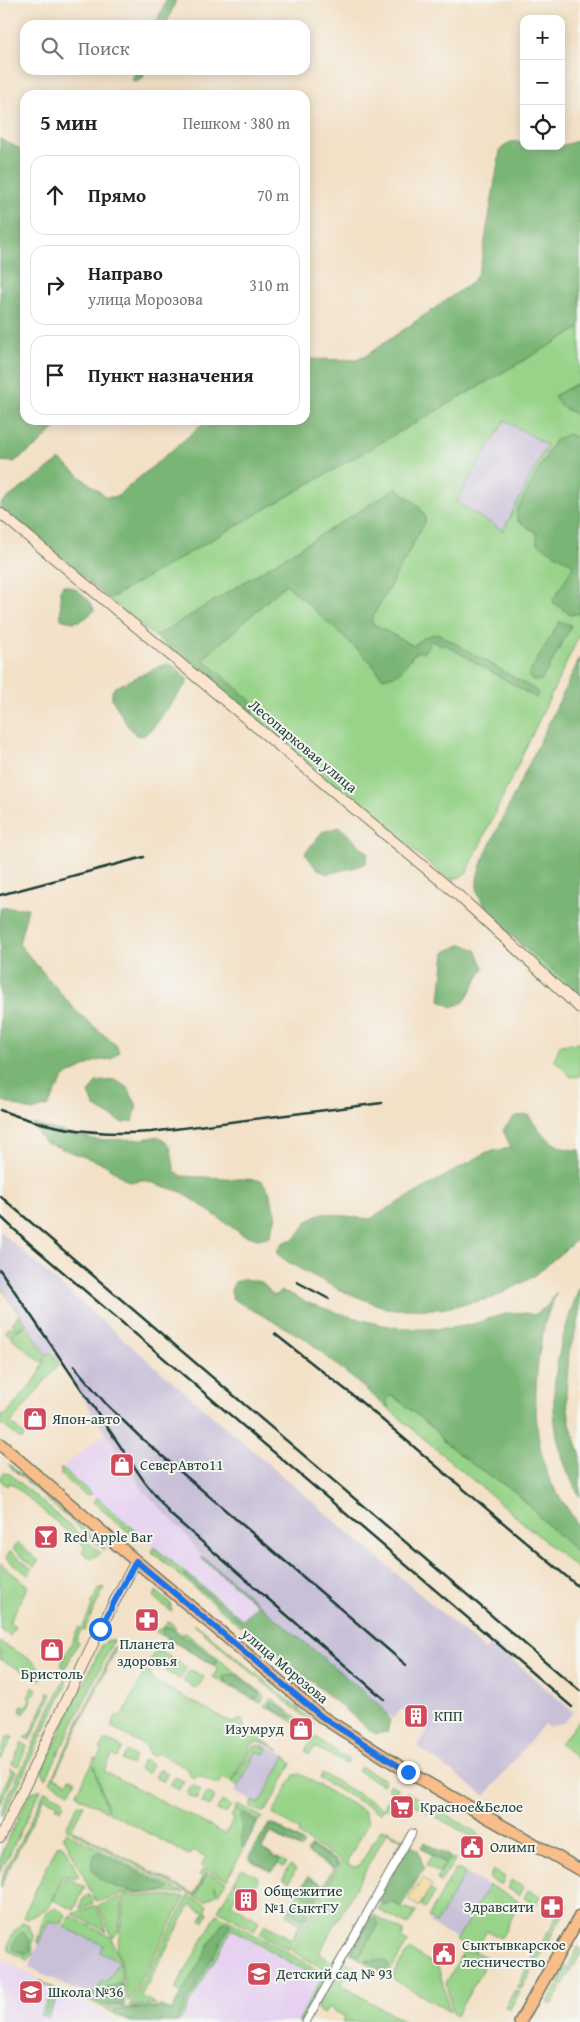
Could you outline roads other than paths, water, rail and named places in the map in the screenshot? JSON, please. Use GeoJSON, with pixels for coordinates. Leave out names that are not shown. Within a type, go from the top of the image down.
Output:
{"type":"FeatureCollection","features":[{"type":"Feature","properties":{"kind":"main road","name":"улица Морозова"},"geometry":{"type":"LineString","coordinates":[[0,1444],[322,1717],[408,1772],[580,1870]]}},
{"type":"Feature","properties":{"kind":"main road"},"geometry":{"type":"LineString","coordinates":[[520,2022],[580,1916]]}},
{"type":"Feature","properties":{"kind":"street","name":"Лесопарковая улица"},"geometry":{"type":"LineString","coordinates":[[0,513],[459,896],[580,1008]]}},
{"type":"Feature","properties":{"kind":"street"},"geometry":{"type":"LineString","coordinates":[[0,1838],[100,1629],[136,1561]]}},
{"type":"Feature","properties":{"kind":"street"},"geometry":{"type":"LineString","coordinates":[[306,2022],[412,1833]]}},
{"type":"Feature","properties":{"kind":"railway"},"geometry":{"type":"LineString","coordinates":[[0,895],[144,857]]}},
{"type":"Feature","properties":{"kind":"railway"},"geometry":{"type":"LineString","coordinates":[[0,1110],[18,1117],[75,1130],[132,1133],[382,1103]]}},
{"type":"Feature","properties":{"kind":"railway"},"geometry":{"type":"LineString","coordinates":[[0,1196],[580,1691]]}},
{"type":"Feature","properties":{"kind":"railway"},"geometry":{"type":"LineString","coordinates":[[1,1217],[572,1707]]}},
{"type":"Feature","properties":{"kind":"railway"},"geometry":{"type":"LineString","coordinates":[[0,1270],[144,1481],[171,1515],[384,1699]]}},
{"type":"Feature","properties":{"kind":"railway"},"geometry":{"type":"LineString","coordinates":[[297,1282],[329,1299]]}},
{"type":"Feature","properties":{"kind":"railway"},"geometry":{"type":"LineString","coordinates":[[275,1334],[360,1401],[580,1588]]}},
{"type":"Feature","properties":{"kind":"railway"},"geometry":{"type":"LineString","coordinates":[[74,1366],[106,1404],[139,1436],[406,1665]]}},
{"type":"Feature","properties":{"kind":"place","name":"Япон-авто"},"geometry":{"type":"Point","coordinates":[35,1419]}},
{"type":"Feature","properties":{"kind":"place","name":"СеверАвто11"},"geometry":{"type":"Point","coordinates":[122,1465]}},
{"type":"Feature","properties":{"kind":"place","name":"Red Apple Bar"},"geometry":{"type":"Point","coordinates":[46,1537]}},
{"type":"Feature","properties":{"kind":"place","name":"Планета здоровья"},"geometry":{"type":"Point","coordinates":[147,1620]}},
{"type":"Feature","properties":{"kind":"place","name":"Бристоль"},"geometry":{"type":"Point","coordinates":[52,1650]}},
{"type":"Feature","properties":{"kind":"place","name":"КПП"},"geometry":{"type":"Point","coordinates":[416,1716]}},
{"type":"Feature","properties":{"kind":"place","name":"Изумруд"},"geometry":{"type":"Point","coordinates":[301,1729]}},
{"type":"Feature","properties":{"kind":"place","name":"Красное&Белое"},"geometry":{"type":"Point","coordinates":[402,1807]}},
{"type":"Feature","properties":{"kind":"place","name":"Олимп"},"geometry":{"type":"Point","coordinates":[472,1847]}},
{"type":"Feature","properties":{"kind":"place","name":"Общежитие №1 СыктГУ"},"geometry":{"type":"Point","coordinates":[246,1900]}},
{"type":"Feature","properties":{"kind":"place","name":"Здравсити"},"geometry":{"type":"Point","coordinates":[552,1907]}},
{"type":"Feature","properties":{"kind":"place","name":"Сыктывкарское лесничество"},"geometry":{"type":"Point","coordinates":[444,1954]}},
{"type":"Feature","properties":{"kind":"place","name":"Детский сад № 93"},"geometry":{"type":"Point","coordinates":[259,1974]}},
{"type":"Feature","properties":{"kind":"place","name":"Школа №36"},"geometry":{"type":"Point","coordinates":[31,1992]}}]}
